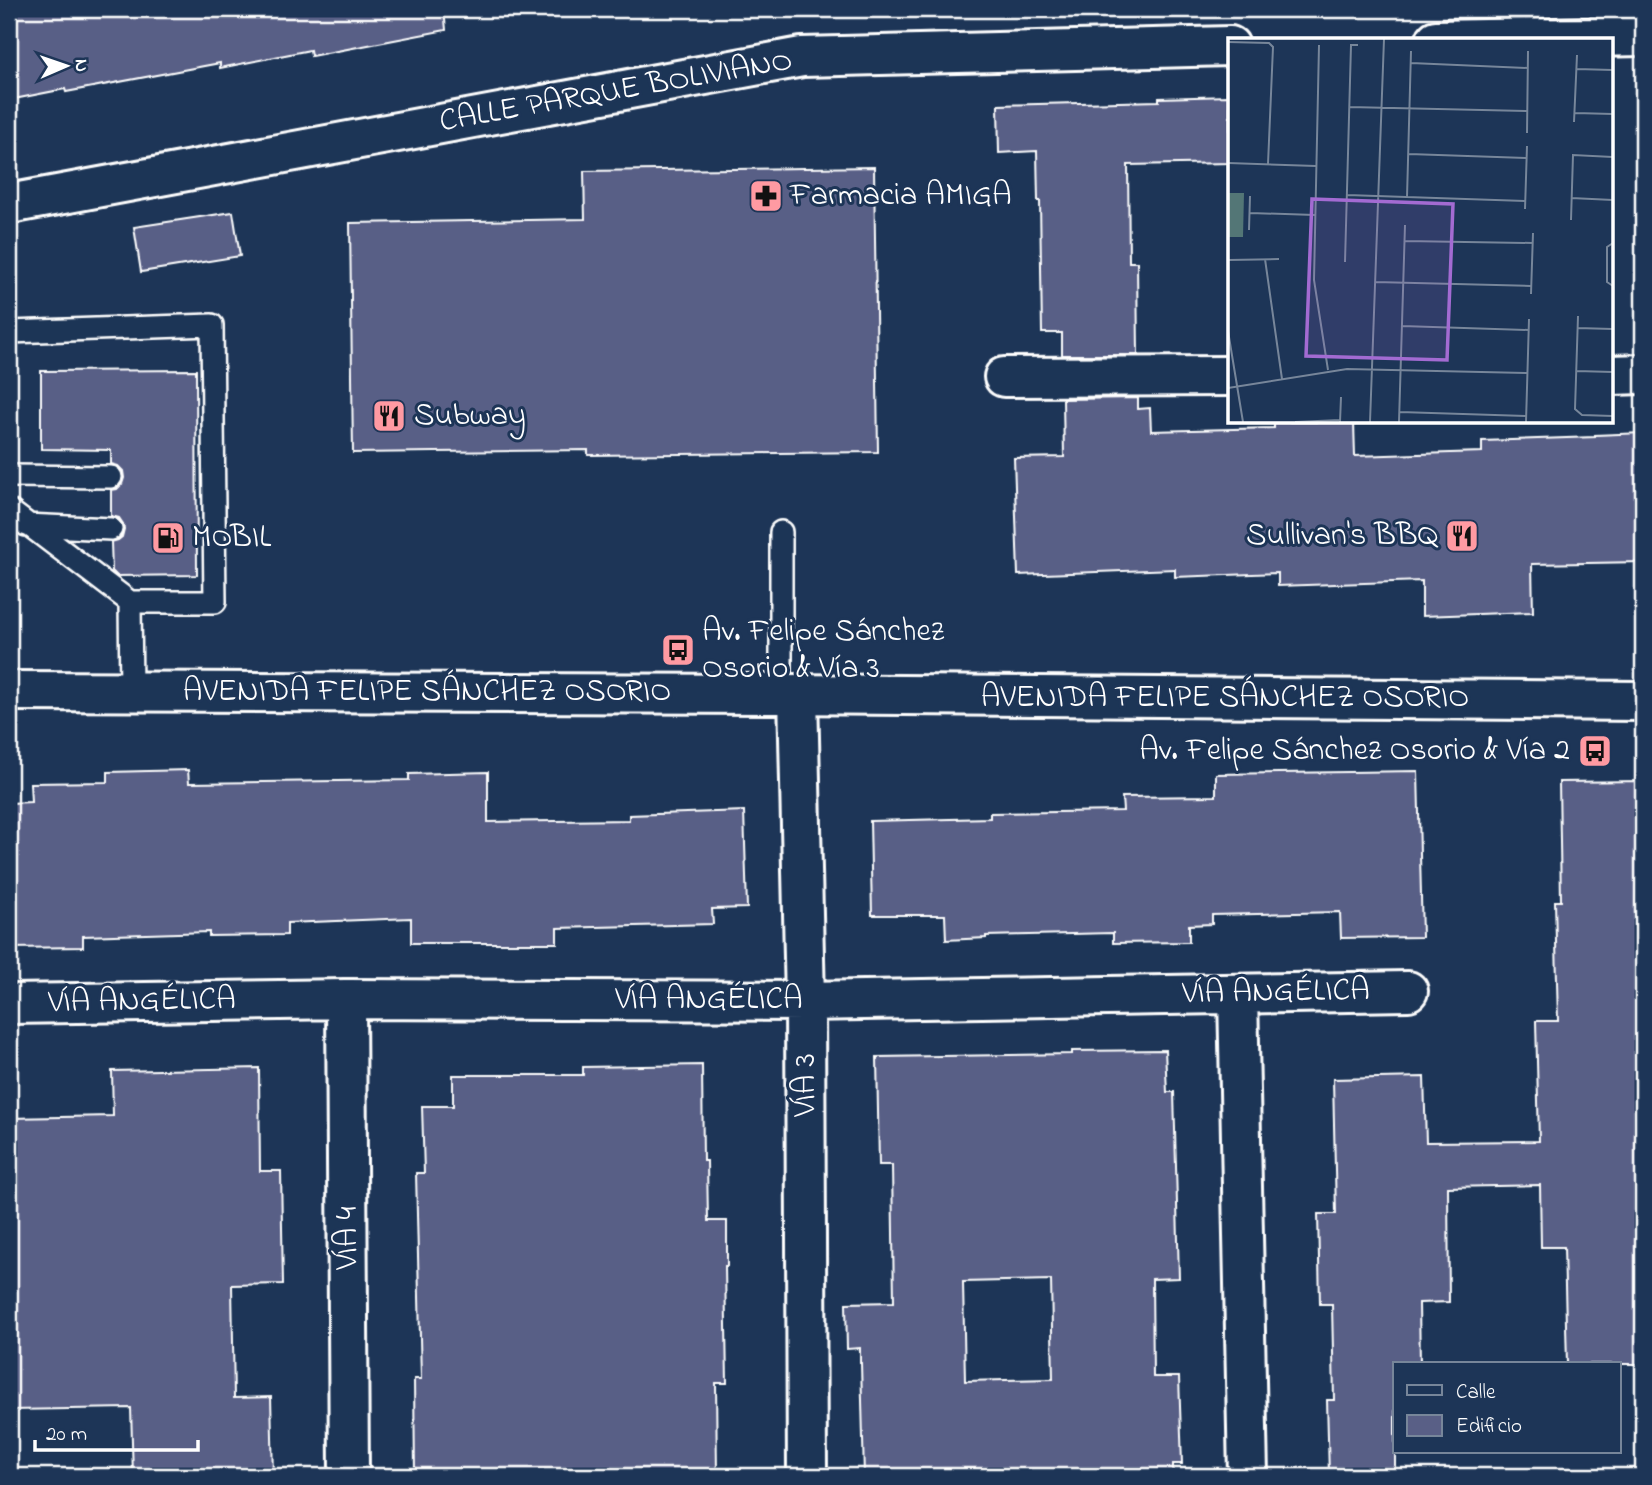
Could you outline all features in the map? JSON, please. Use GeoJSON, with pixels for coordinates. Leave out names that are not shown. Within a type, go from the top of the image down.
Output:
{"type":"FeatureCollection","features":[{"type":"Feature","properties":{"kind":"street"},"geometry":{"type":"LineString","coordinates":[[1442,38],[1485,24],[1643,36]]}},
{"type":"Feature","properties":{"kind":"street","name":"CALLE PARQUE BOLIVIANO"},"geometry":{"type":"LineString","coordinates":[[9,204],[802,57],[1228,46]]}},
{"type":"Feature","properties":{"kind":"street"},"geometry":{"type":"LineString","coordinates":[[1614,374],[1643,374]]}},
{"type":"Feature","properties":{"kind":"street"},"geometry":{"type":"LineString","coordinates":[[1004,377],[1228,376]]}},
{"type":"Feature","properties":{"kind":"street","name":"AVENIDA FELIPE SÁNCHEZ OSORIO"},"geometry":{"type":"LineString","coordinates":[[9,691],[1643,701]]}},
{"type":"Feature","properties":{"kind":"street","name":"VÍA 3"},"geometry":{"type":"LineString","coordinates":[[790,694],[805,1000],[807,1476]]}},
{"type":"Feature","properties":{"kind":"street","name":"VÍA ANGÉLICA"},"geometry":{"type":"LineString","coordinates":[[9,1004],[346,999],[805,1000],[1408,991]]}},
{"type":"Feature","properties":{"kind":"street"},"geometry":{"type":"LineString","coordinates":[[1238,994],[1248,1476]]}},
{"type":"Feature","properties":{"kind":"street","name":"VÍA 4"},"geometry":{"type":"LineString","coordinates":[[346,999],[349,1476]]}},
{"type":"Feature","properties":{"kind":"lane"},"geometry":{"type":"LineString","coordinates":[[9,332],[212,325],[205,532],[215,602],[130,602],[9,510]]}},
{"type":"Feature","properties":{"kind":"lane"},"geometry":{"type":"LineString","coordinates":[[9,476],[111,477]]}},
{"type":"Feature","properties":{"kind":"lane"},"geometry":{"type":"LineString","coordinates":[[26,525],[111,529]]}},
{"type":"Feature","properties":{"kind":"lane"},"geometry":{"type":"LineString","coordinates":[[781,532],[790,694]]}},
{"type":"Feature","properties":{"kind":"lane"},"geometry":{"type":"LineString","coordinates":[[130,602],[131,691]]}},
{"type":"Feature","properties":{"kind":"building"},"geometry":{"type":"Polygon","coordinates":[[[30,9],[444,9],[446,30],[311,56],[310,50],[220,68],[220,63],[9,100],[9,13],[30,9]]]}},
{"type":"Feature","properties":{"kind":"building"},"geometry":{"type":"Polygon","coordinates":[[[1228,96],[1228,163],[1128,165],[1129,262],[1137,262],[1138,355],[1062,355],[1062,333],[1042,333],[1037,151],[999,153],[998,105],[1159,101],[1159,98],[1228,96]]]}},
{"type":"Feature","properties":{"kind":"building"},"geometry":{"type":"Polygon","coordinates":[[[874,167],[878,452],[588,455],[588,450],[353,453],[350,223],[585,219],[584,171],[874,167]]]}},
{"type":"Feature","properties":{"kind":"building"},"geometry":{"type":"Polygon","coordinates":[[[233,212],[240,256],[141,272],[134,227],[233,212]]]}},
{"type":"Feature","properties":{"kind":"building"},"geometry":{"type":"Polygon","coordinates":[[[196,370],[197,575],[117,576],[112,571],[111,542],[122,537],[124,529],[119,518],[111,516],[111,490],[122,484],[123,471],[111,464],[111,450],[41,449],[41,371],[196,370]]]}},
{"type":"Feature","properties":{"kind":"building"},"geometry":{"type":"Polygon","coordinates":[[[1138,398],[1138,409],[1150,408],[1151,431],[1274,428],[1274,424],[1354,424],[1355,456],[1482,452],[1482,441],[1643,433],[1643,562],[1532,564],[1533,612],[1422,616],[1422,581],[1278,586],[1278,573],[1175,577],[1175,569],[1018,575],[1014,458],[1064,457],[1063,399],[1138,398]]]}},
{"type":"Feature","properties":{"kind":"building"},"geometry":{"type":"Polygon","coordinates":[[[188,770],[189,783],[409,780],[409,774],[488,772],[488,822],[629,820],[629,815],[744,811],[747,908],[712,909],[713,924],[557,928],[557,943],[411,943],[411,918],[287,923],[287,935],[209,936],[209,932],[83,936],[83,947],[9,948],[9,803],[31,802],[30,783],[108,782],[108,772],[188,770]]]}},
{"type":"Feature","properties":{"kind":"building"},"geometry":{"type":"Polygon","coordinates":[[[1418,771],[1422,937],[1341,938],[1340,912],[1212,915],[1212,924],[1189,925],[1189,942],[1113,943],[1113,933],[986,936],[946,940],[945,915],[872,915],[870,821],[990,818],[990,813],[1123,811],[1122,797],[1216,796],[1216,774],[1418,771]]]}},
{"type":"Feature","properties":{"kind":"building"},"geometry":{"type":"Polygon","coordinates":[[[1643,781],[1643,1364],[1567,1362],[1564,1247],[1541,1247],[1540,1185],[1448,1187],[1449,1302],[1419,1303],[1420,1362],[1393,1362],[1395,1476],[1329,1476],[1327,1400],[1334,1400],[1332,1304],[1320,1304],[1318,1214],[1336,1214],[1333,1079],[1424,1077],[1426,1142],[1539,1141],[1536,1021],[1558,1021],[1555,901],[1561,901],[1559,782],[1643,781]]]}},
{"type":"Feature","properties":{"kind":"building"},"geometry":{"type":"Polygon","coordinates":[[[1165,1050],[1167,1092],[1174,1092],[1179,1278],[1152,1279],[1153,1377],[1179,1377],[1182,1464],[1173,1464],[1173,1476],[864,1476],[860,1348],[847,1349],[846,1303],[894,1302],[892,1165],[879,1165],[877,1057],[1072,1054],[1072,1051],[1165,1050]],[[1051,1280],[963,1282],[965,1381],[1053,1379],[1051,1280]]]}},
{"type":"Feature","properties":{"kind":"building"},"geometry":{"type":"Polygon","coordinates":[[[702,1065],[703,1161],[707,1161],[708,1221],[727,1221],[727,1383],[716,1383],[717,1476],[415,1476],[414,1379],[421,1379],[416,1173],[424,1173],[422,1106],[453,1106],[453,1075],[583,1075],[583,1067],[702,1065]]]}},
{"type":"Feature","properties":{"kind":"building"},"geometry":{"type":"Polygon","coordinates":[[[259,1068],[260,1171],[281,1171],[283,1284],[232,1285],[234,1398],[271,1397],[273,1476],[133,1476],[131,1408],[9,1410],[9,1118],[113,1116],[112,1071],[259,1068]]]}},
{"type":"Feature","properties":{"kind":"place","name":"Farmacia AMIGA"},"geometry":{"type":"Point","coordinates":[766,196]}},
{"type":"Feature","properties":{"kind":"place","name":"Subway"},"geometry":{"type":"Point","coordinates":[389,416]}},
{"type":"Feature","properties":{"kind":"place","name":"Sullivan's BBQ"},"geometry":{"type":"Point","coordinates":[1462,536]}},
{"type":"Feature","properties":{"kind":"place","name":"MOBIL"},"geometry":{"type":"Point","coordinates":[168,538]}},
{"type":"Feature","properties":{"kind":"place","name":"Av. Felipe Sánchez Osorio & Vía 3"},"geometry":{"type":"Point","coordinates":[678,650]}},
{"type":"Feature","properties":{"kind":"place","name":"Av. Felipe Sánchez Osorio & Vía 2"},"geometry":{"type":"Point","coordinates":[1595,751]}}]}
